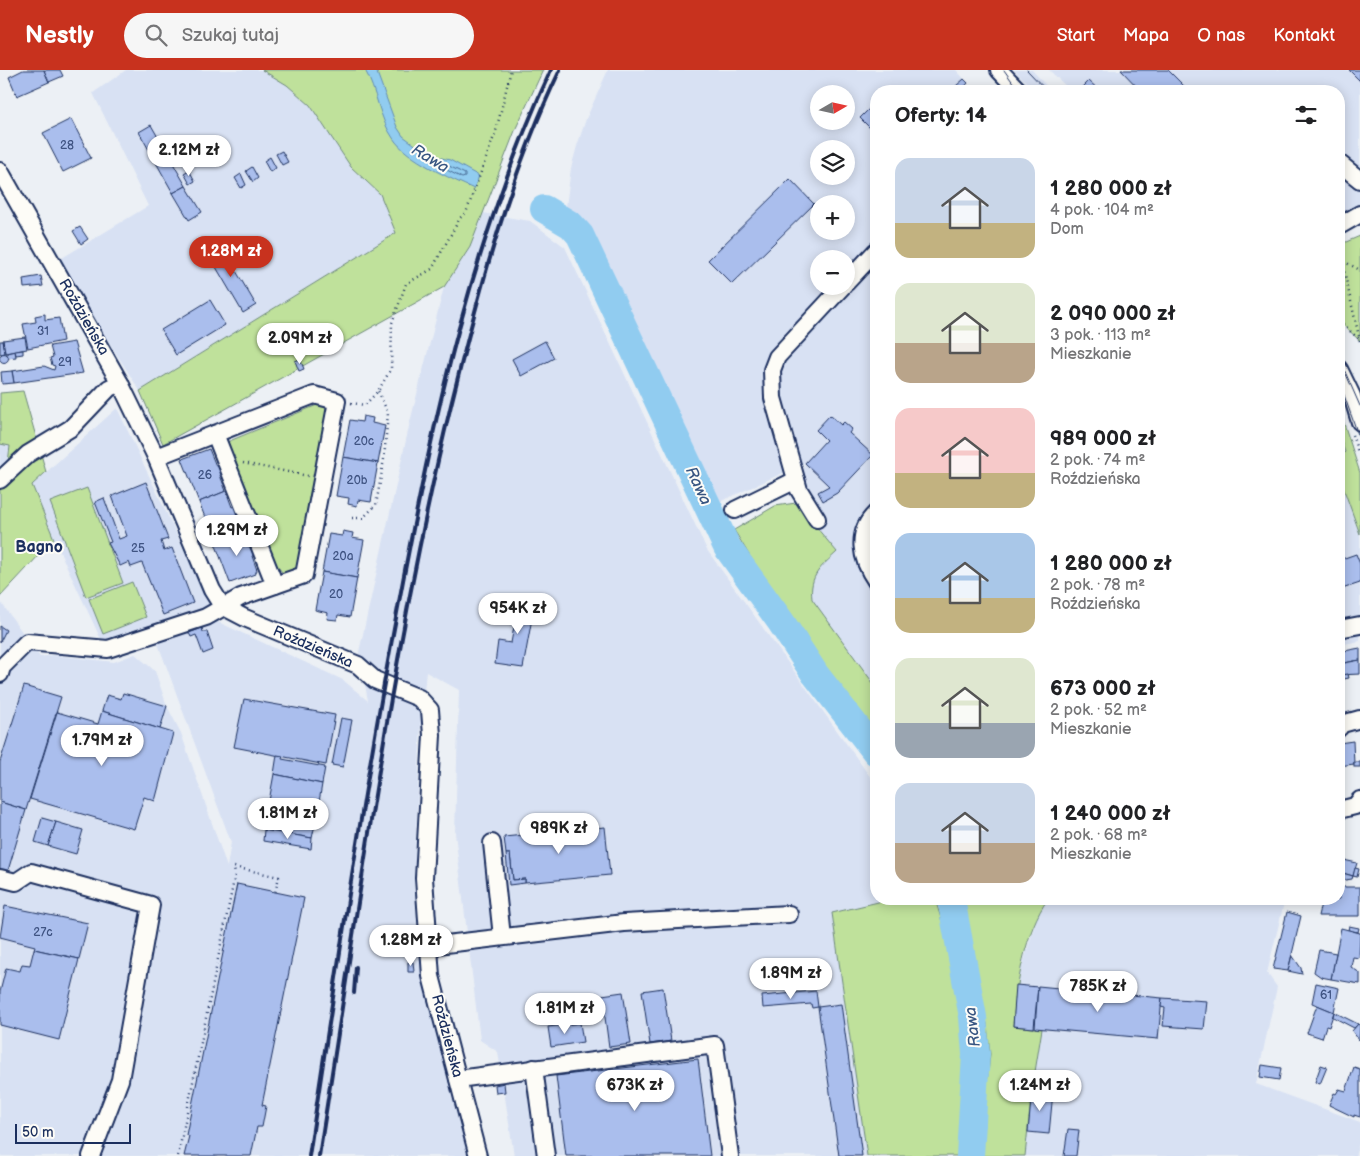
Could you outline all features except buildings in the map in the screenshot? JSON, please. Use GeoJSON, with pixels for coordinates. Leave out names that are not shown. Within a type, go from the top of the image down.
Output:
{"type":"FeatureCollection","features":[{"type":"Feature","properties":{"kind":"street"},"geometry":{"type":"LineString","coordinates":[[999,70],[1013,85]]}},
{"type":"Feature","properties":{"kind":"street"},"geometry":{"type":"LineString","coordinates":[[1345,168],[1360,180]]}},
{"type":"Feature","properties":{"kind":"street","name":"Roździeńska"},"geometry":{"type":"LineString","coordinates":[[0,171],[120,382],[156,457],[212,590],[222,606],[245,618],[358,665],[375,680],[420,698],[430,710],[432,735],[424,878],[431,976],[478,1156]]}},
{"type":"Feature","properties":{"kind":"street"},"geometry":{"type":"LineString","coordinates":[[1345,223],[1360,214]]}},
{"type":"Feature","properties":{"kind":"street"},"geometry":{"type":"LineString","coordinates":[[855,273],[870,257]]}},
{"type":"Feature","properties":{"kind":"street"},"geometry":{"type":"LineString","coordinates":[[817,519],[796,480],[774,398],[772,370],[783,350],[835,295]]}},
{"type":"Feature","properties":{"kind":"street"},"geometry":{"type":"LineString","coordinates":[[1345,381],[1352,396],[1360,422]]}},
{"type":"Feature","properties":{"kind":"street"},"geometry":{"type":"LineString","coordinates":[[0,480],[28,454],[71,428],[109,388],[120,382]]}},
{"type":"Feature","properties":{"kind":"street"},"geometry":{"type":"LineString","coordinates":[[0,674],[2,667],[27,642],[108,649],[206,617],[222,606],[304,576],[337,401],[314,395],[156,457]]}},
{"type":"Feature","properties":{"kind":"street"},"geometry":{"type":"LineString","coordinates":[[215,434],[275,586]]}},
{"type":"Feature","properties":{"kind":"street"},"geometry":{"type":"LineString","coordinates":[[735,510],[796,480]]}},
{"type":"Feature","properties":{"kind":"street"},"geometry":{"type":"LineString","coordinates":[[870,519],[866,523],[862,536],[866,566],[870,572]]}},
{"type":"Feature","properties":{"kind":"street"},"geometry":{"type":"LineString","coordinates":[[1345,628],[1360,625]]}},
{"type":"Feature","properties":{"kind":"street"},"geometry":{"type":"LineString","coordinates":[[1345,723],[1360,719]]}},
{"type":"Feature","properties":{"kind":"street"},"geometry":{"type":"LineString","coordinates":[[1345,808],[1355,806],[1360,800]]}},
{"type":"Feature","properties":{"kind":"street"},"geometry":{"type":"LineString","coordinates":[[492,843],[502,937]]}},
{"type":"Feature","properties":{"kind":"street"},"geometry":{"type":"LineString","coordinates":[[0,878],[16,882],[31,872],[151,905],[120,1080],[91,1156]]}},
{"type":"Feature","properties":{"kind":"street"},"geometry":{"type":"LineString","coordinates":[[429,946],[624,923],[789,914]]}},
{"type":"Feature","properties":{"kind":"street"},"geometry":{"type":"LineString","coordinates":[[458,1079],[714,1045],[730,1156]]}},
{"type":"Feature","properties":{"kind":"street"},"geometry":{"type":"LineString","coordinates":[[534,1068],[546,1156]]}},
{"type":"Feature","properties":{"kind":"path"},"geometry":{"type":"LineString","coordinates":[[337,401],[365,405],[378,391],[391,369],[392,322],[406,284],[432,269],[460,218],[466,213],[496,131],[511,70]]}},
{"type":"Feature","properties":{"kind":"path"},"geometry":{"type":"LineString","coordinates":[[1345,263],[1360,270]]}},
{"type":"Feature","properties":{"kind":"path"},"geometry":{"type":"LineString","coordinates":[[1345,281],[1360,341],[1345,327]]}},
{"type":"Feature","properties":{"kind":"path"},"geometry":{"type":"LineString","coordinates":[[352,518],[363,518],[376,504],[384,459],[388,413],[378,391]]}},
{"type":"Feature","properties":{"kind":"path"},"geometry":{"type":"LineString","coordinates":[[242,463],[315,478]]}},
{"type":"Feature","properties":{"kind":"path"},"geometry":{"type":"LineString","coordinates":[[178,1156],[235,875],[234,867],[279,877],[275,893]]}},
{"type":"Feature","properties":{"kind":"shaded area"},"geometry":{"type":"Polygon","coordinates":[[[126,70],[262,70],[287,85],[310,105],[351,167],[380,194],[396,233],[140,391],[57,261],[148,206],[93,93],[126,70]]]}},
{"type":"Feature","properties":{"kind":"shaded area"},"geometry":{"type":"Polygon","coordinates":[[[608,70],[956,70],[968,83],[961,85],[870,85],[870,679],[812,599],[810,586],[817,571],[837,552],[796,503],[805,463],[717,503],[645,359],[588,227],[566,207],[571,168],[586,119],[608,70]]]}},
{"type":"Feature","properties":{"kind":"shaded area"},"geometry":{"type":"Polygon","coordinates":[[[1014,70],[1032,70],[1046,85],[1029,85],[1014,70]]]}},
{"type":"Feature","properties":{"kind":"shaded area"},"geometry":{"type":"Polygon","coordinates":[[[1049,70],[1360,70],[1360,206],[1359,204],[1345,213],[1345,85],[1065,85],[1049,70]]]}},
{"type":"Feature","properties":{"kind":"shaded area"},"geometry":{"type":"Polygon","coordinates":[[[483,213],[530,221],[565,247],[707,550],[870,777],[870,904],[832,914],[867,1156],[514,1156],[498,1052],[480,1040],[455,833],[459,690],[426,672],[421,720],[414,885],[421,964],[468,1156],[0,1156],[0,601],[40,657],[53,655],[114,662],[135,654],[155,671],[167,706],[181,733],[227,867],[231,842],[157,641],[216,621],[343,680],[368,701],[359,652],[410,422],[444,287],[470,247],[483,213]]]}},
{"type":"Feature","properties":{"kind":"shaded area"},"geometry":{"type":"Polygon","coordinates":[[[117,408],[213,611],[104,646],[54,539],[32,485],[117,408]]]}},
{"type":"Feature","properties":{"kind":"shaded area"},"geometry":{"type":"Polygon","coordinates":[[[0,444],[10,446],[8,463],[0,476],[0,444]]]}},
{"type":"Feature","properties":{"kind":"shaded area"},"geometry":{"type":"Polygon","coordinates":[[[1345,493],[1360,534],[1360,641],[1345,644],[1345,493]]]}},
{"type":"Feature","properties":{"kind":"shaded area"},"geometry":{"type":"Polygon","coordinates":[[[1044,905],[1284,905],[1267,973],[1277,987],[1256,1084],[1360,1122],[1360,1141],[1355,1156],[1025,1156],[1032,1090],[1042,1029],[1013,1026],[1016,985],[1039,911],[1044,905]]]}},
{"type":"Feature","properties":{"kind":"green space"},"geometry":{"type":"Polygon","coordinates":[[[262,70],[543,70],[516,128],[470,247],[444,287],[163,444],[140,391],[396,233],[380,194],[351,167],[310,105],[287,85],[262,70]]]}},
{"type":"Feature","properties":{"kind":"green space"},"geometry":{"type":"Polygon","coordinates":[[[1360,236],[1360,341],[1345,327],[1345,242],[1360,236]]]}},
{"type":"Feature","properties":{"kind":"green space"},"geometry":{"type":"Polygon","coordinates":[[[23,391],[46,472],[32,485],[54,539],[0,597],[0,476],[8,463],[10,446],[0,444],[0,393],[23,391]]]}},
{"type":"Feature","properties":{"kind":"green space"},"geometry":{"type":"Polygon","coordinates":[[[322,403],[327,410],[299,568],[291,575],[283,573],[276,565],[227,442],[322,403]]]}},
{"type":"Feature","properties":{"kind":"green space"},"geometry":{"type":"Polygon","coordinates":[[[1345,427],[1360,473],[1360,534],[1345,493],[1345,427]]]}},
{"type":"Feature","properties":{"kind":"green space"},"geometry":{"type":"Polygon","coordinates":[[[87,488],[123,583],[86,597],[50,502],[87,488]]]}},
{"type":"Feature","properties":{"kind":"green space"},"geometry":{"type":"Polygon","coordinates":[[[796,503],[837,552],[817,572],[812,584],[812,599],[870,679],[870,730],[802,636],[734,530],[775,506],[796,503]]]}},
{"type":"Feature","properties":{"kind":"green space"},"geometry":{"type":"Polygon","coordinates":[[[132,582],[146,617],[103,634],[89,599],[132,582]]]}},
{"type":"Feature","properties":{"kind":"green space"},"geometry":{"type":"Polygon","coordinates":[[[870,904],[937,905],[952,954],[967,1039],[966,1088],[958,1156],[867,1156],[832,913],[870,904]]]}},
{"type":"Feature","properties":{"kind":"green space"},"geometry":{"type":"Polygon","coordinates":[[[961,905],[1044,905],[1033,926],[1023,960],[1016,994],[1013,1026],[1042,1029],[1032,1090],[1025,1156],[980,1156],[990,1054],[987,1024],[961,905]]]}},
{"type":"Feature","properties":{"kind":"water"},"geometry":{"type":"Polygon","coordinates":[[[365,70],[376,70],[397,127],[403,136],[429,155],[450,160],[479,176],[474,189],[430,168],[408,154],[400,146],[384,122],[365,70]]]}},
{"type":"Feature","properties":{"kind":"waterway","name":"Rawa"},"geometry":{"type":"LineString","coordinates":[[544,209],[571,225],[580,235],[727,547],[781,622],[815,674],[870,744]]}},
{"type":"Feature","properties":{"kind":"waterway","name":"Rawa"},"geometry":{"type":"LineString","coordinates":[[952,905],[973,1017],[976,1054],[970,1156]]}},
{"type":"Feature","properties":{"kind":"tram line"},"geometry":{"type":"LineString","coordinates":[[1004,70],[1015,85]]}},
{"type":"Feature","properties":{"kind":"tram line"},"geometry":{"type":"LineString","coordinates":[[1027,70],[1041,85]]}},
{"type":"Feature","properties":{"kind":"tram line"},"geometry":{"type":"LineString","coordinates":[[1345,372],[1360,406]]}},
{"type":"Feature","properties":{"kind":"tram line"},"geometry":{"type":"LineString","coordinates":[[1345,398],[1360,440]]}},
{"type":"Feature","properties":{"kind":"railway"},"geometry":{"type":"LineString","coordinates":[[309,1156],[374,740],[426,465],[458,331],[477,265],[523,134],[551,70]]}},
{"type":"Feature","properties":{"kind":"railway"},"geometry":{"type":"LineString","coordinates":[[319,1156],[393,685],[430,498],[451,405],[484,277],[525,151],[560,70]]}},
{"type":"Feature","properties":{"kind":"railway"},"geometry":{"type":"LineString","coordinates":[[354,993],[356,967]]}},
{"type":"Feature","properties":{"kind":"district","name":"Bagno"},"geometry":{"type":"Point","coordinates":[39,547]}}]}
